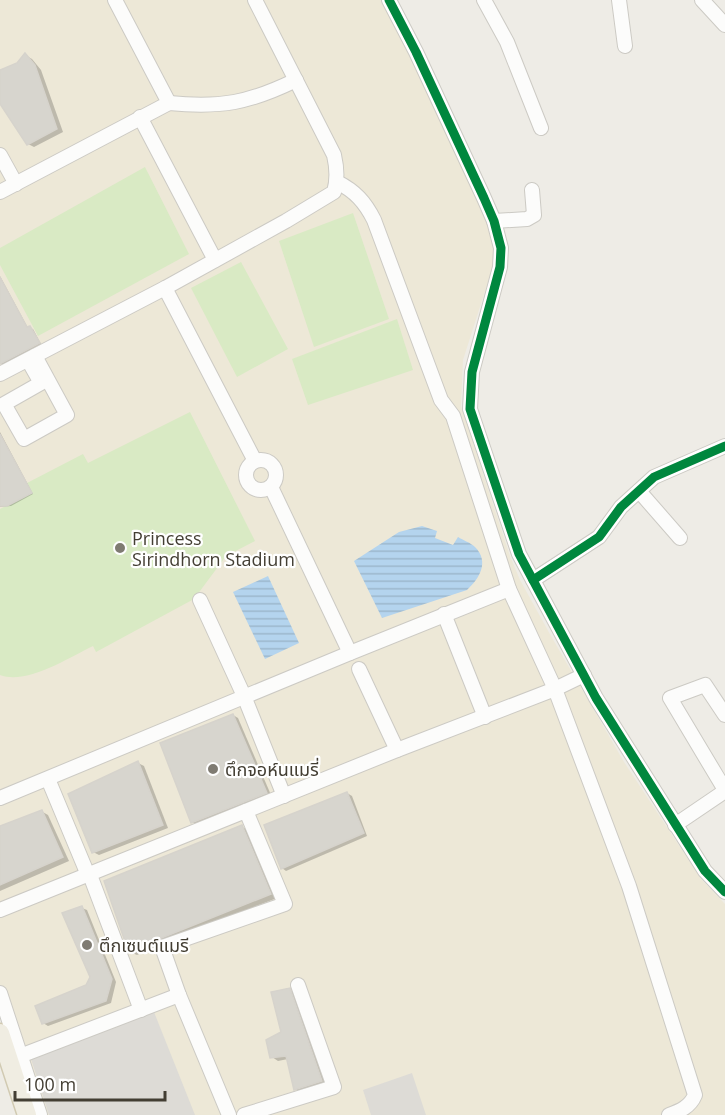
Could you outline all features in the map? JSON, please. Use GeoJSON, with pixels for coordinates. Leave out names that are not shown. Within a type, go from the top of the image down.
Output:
{"type":"FeatureCollection","features":[{"type":"Feature","properties":{"kind":"main road"},"geometry":{"type":"LineString","coordinates":[[0,1033],[27,1115]]}},
{"type":"Feature","properties":{"kind":"street"},"geometry":{"type":"LineString","coordinates":[[115,0],[169,103]]}},
{"type":"Feature","properties":{"kind":"street"},"geometry":{"type":"LineString","coordinates":[[0,374],[165,288],[326,199],[334,192],[337,169],[334,155],[255,0]]}},
{"type":"Feature","properties":{"kind":"street"},"geometry":{"type":"LineString","coordinates":[[389,0],[416,52],[494,221],[501,248],[500,267],[472,372],[470,409],[519,554],[584,675],[675,825],[705,871],[725,892]]}},
{"type":"Feature","properties":{"kind":"street"},"geometry":{"type":"LineString","coordinates":[[484,0],[507,42],[541,128]]}},
{"type":"Feature","properties":{"kind":"street"},"geometry":{"type":"LineString","coordinates":[[619,0],[625,46]]}},
{"type":"Feature","properties":{"kind":"street"},"geometry":{"type":"LineString","coordinates":[[702,0],[725,25]]}},
{"type":"Feature","properties":{"kind":"street"},"geometry":{"type":"LineString","coordinates":[[0,192],[169,103],[202,105],[238,103],[266,94],[296,80]]}},
{"type":"Feature","properties":{"kind":"street"},"geometry":{"type":"LineString","coordinates":[[140,117],[215,260]]}},
{"type":"Feature","properties":{"kind":"street"},"geometry":{"type":"LineString","coordinates":[[0,155],[16,184]]}},
{"type":"Feature","properties":{"kind":"street"},"geometry":{"type":"LineString","coordinates":[[337,182],[359,196],[374,220],[441,400],[453,416],[509,589],[555,689],[628,886],[694,1095],[692,1102],[685,1109],[669,1115]]}},
{"type":"Feature","properties":{"kind":"street"},"geometry":{"type":"LineString","coordinates":[[494,221],[527,219],[534,215],[532,190]]}},
{"type":"Feature","properties":{"kind":"street"},"geometry":{"type":"LineString","coordinates":[[165,288],[255,461]]}},
{"type":"Feature","properties":{"kind":"street"},"geometry":{"type":"LineString","coordinates":[[31,358],[67,415],[24,439],[4,404],[41,382],[31,358]]}},
{"type":"Feature","properties":{"kind":"street"},"geometry":{"type":"LineString","coordinates":[[532,580],[599,537],[621,507],[654,477],[725,446]]}},
{"type":"Feature","properties":{"kind":"street"},"geometry":{"type":"LineString","coordinates":[[255,461],[269,462],[276,469],[277,479],[272,487],[262,491],[252,488],[246,479],[247,468],[255,461]]}},
{"type":"Feature","properties":{"kind":"street"},"geometry":{"type":"LineString","coordinates":[[272,487],[350,652]]}},
{"type":"Feature","properties":{"kind":"street"},"geometry":{"type":"LineString","coordinates":[[639,491],[680,538]]}},
{"type":"Feature","properties":{"kind":"street"},"geometry":{"type":"LineString","coordinates":[[0,798],[350,652],[509,589]]}},
{"type":"Feature","properties":{"kind":"street"},"geometry":{"type":"LineString","coordinates":[[200,600],[244,696],[284,796]]}},
{"type":"Feature","properties":{"kind":"street"},"geometry":{"type":"LineString","coordinates":[[444,614],[484,717]]}},
{"type":"Feature","properties":{"kind":"street"},"geometry":{"type":"LineString","coordinates":[[359,669],[397,750]]}},
{"type":"Feature","properties":{"kind":"street"},"geometry":{"type":"LineString","coordinates":[[0,910],[246,810],[555,689],[584,675]]}},
{"type":"Feature","properties":{"kind":"street"},"geometry":{"type":"LineString","coordinates":[[675,825],[725,790],[670,698],[705,685],[725,715]]}},
{"type":"Feature","properties":{"kind":"street"},"geometry":{"type":"LineString","coordinates":[[48,779],[89,875],[141,1010]]}},
{"type":"Feature","properties":{"kind":"street"},"geometry":{"type":"LineString","coordinates":[[229,1115],[178,995],[162,947],[285,904],[246,810]]}},
{"type":"Feature","properties":{"kind":"street"},"geometry":{"type":"LineString","coordinates":[[244,1115],[334,1087],[298,985]]}},
{"type":"Feature","properties":{"kind":"street"},"geometry":{"type":"LineString","coordinates":[[0,993],[40,1115]]}},
{"type":"Feature","properties":{"kind":"street"},"geometry":{"type":"LineString","coordinates":[[20,1056],[178,995]]}},
{"type":"Feature","properties":{"kind":"shaded area"},"geometry":{"type":"Polygon","coordinates":[[[0,0],[384,0],[408,46],[488,221],[493,243],[494,263],[463,360],[461,406],[510,556],[520,580],[624,762],[701,879],[725,904],[725,1115],[34,1115],[0,1013],[0,0]]]}},
{"type":"Feature","properties":{"kind":"shaded area"},"geometry":{"type":"Polygon","coordinates":[[[154,1012],[195,1115],[49,1115],[31,1059],[154,1012]]]}},
{"type":"Feature","properties":{"kind":"shaded area"},"geometry":{"type":"Polygon","coordinates":[[[412,1073],[426,1115],[371,1115],[363,1090],[412,1073]]]}},
{"type":"Feature","properties":{"kind":"green space"},"geometry":{"type":"Polygon","coordinates":[[[145,167],[189,254],[38,336],[0,265],[0,248],[145,167]]]}},
{"type":"Feature","properties":{"kind":"green space"},"geometry":{"type":"Polygon","coordinates":[[[353,213],[389,319],[314,347],[279,241],[353,213]]]}},
{"type":"Feature","properties":{"kind":"green space"},"geometry":{"type":"Polygon","coordinates":[[[241,262],[288,349],[237,377],[191,288],[241,262]]]}},
{"type":"Feature","properties":{"kind":"green space"},"geometry":{"type":"Polygon","coordinates":[[[397,319],[413,370],[308,405],[292,359],[397,319]]]}},
{"type":"Feature","properties":{"kind":"green space","name":"Princess Sirindhorn Stadium"},"geometry":{"type":"Polygon","coordinates":[[[190,412],[255,541],[226,556],[194,599],[96,652],[93,646],[35,673],[11,677],[0,675],[0,509],[31,493],[27,483],[83,454],[88,463],[190,412]]]}},
{"type":"Feature","properties":{"kind":"water"},"geometry":{"type":"Polygon","coordinates":[[[422,526],[437,531],[435,538],[453,545],[458,537],[475,547],[482,558],[479,576],[467,590],[382,618],[354,561],[399,532],[422,526]]]}},
{"type":"Feature","properties":{"kind":"water"},"geometry":{"type":"Polygon","coordinates":[[[268,576],[299,643],[265,659],[233,592],[268,576]]]}},
{"type":"Feature","properties":{"kind":"building"},"geometry":{"type":"Polygon","coordinates":[[[25,53],[35,65],[57,129],[27,145],[0,104],[0,70],[17,63],[25,53]]]}},
{"type":"Feature","properties":{"kind":"building"},"geometry":{"type":"Polygon","coordinates":[[[0,277],[27,327],[30,326],[40,343],[0,364],[0,277]]]}},
{"type":"Feature","properties":{"kind":"building"},"geometry":{"type":"Polygon","coordinates":[[[0,434],[32,493],[7,506],[0,506],[0,434]]]}},
{"type":"Feature","properties":{"kind":"building","name":"ตึกจอห์นแมรี่"},"geometry":{"type":"Polygon","coordinates":[[[233,714],[267,793],[191,823],[160,743],[233,714]]]}},
{"type":"Feature","properties":{"kind":"building"},"geometry":{"type":"Polygon","coordinates":[[[138,761],[163,825],[92,853],[68,794],[138,761]]]}},
{"type":"Feature","properties":{"kind":"building"},"geometry":{"type":"Polygon","coordinates":[[[347,792],[364,833],[281,869],[264,825],[347,792]]]}},
{"type":"Feature","properties":{"kind":"building"},"geometry":{"type":"Polygon","coordinates":[[[42,810],[63,857],[0,885],[0,826],[42,810]]]}},
{"type":"Feature","properties":{"kind":"building"},"geometry":{"type":"Polygon","coordinates":[[[242,825],[271,894],[129,953],[104,881],[242,825]]]}},
{"type":"Feature","properties":{"kind":"building","name":"ตึกเซนต์แมรี"},"geometry":{"type":"Polygon","coordinates":[[[82,906],[112,979],[106,1001],[42,1024],[35,1006],[86,985],[90,977],[62,913],[82,906]]]}},
{"type":"Feature","properties":{"kind":"building"},"geometry":{"type":"Polygon","coordinates":[[[290,988],[322,1081],[294,1090],[286,1056],[270,1058],[266,1040],[281,1032],[271,992],[290,988]]]}},
{"type":"Feature","properties":{"kind":"cycle path"},"geometry":{"type":"LineString","coordinates":[[389,0],[416,52],[484,198],[494,221],[501,248],[500,267],[472,372],[470,409],[519,554],[596,698],[705,871],[725,892]]}},
{"type":"Feature","properties":{"kind":"cycle path"},"geometry":{"type":"LineString","coordinates":[[533,580],[599,537],[621,507],[654,477],[725,446]]}},
{"type":"Feature","properties":{"kind":"place","name":"Princess Sirindhorn Stadium"},"geometry":{"type":"Point","coordinates":[120,548]}},
{"type":"Feature","properties":{"kind":"place","name":"ตึกจอห์นแมรี่"},"geometry":{"type":"Point","coordinates":[213,769]}},
{"type":"Feature","properties":{"kind":"place","name":"ตึกเซนต์แมรี"},"geometry":{"type":"Point","coordinates":[87,945]}}]}
